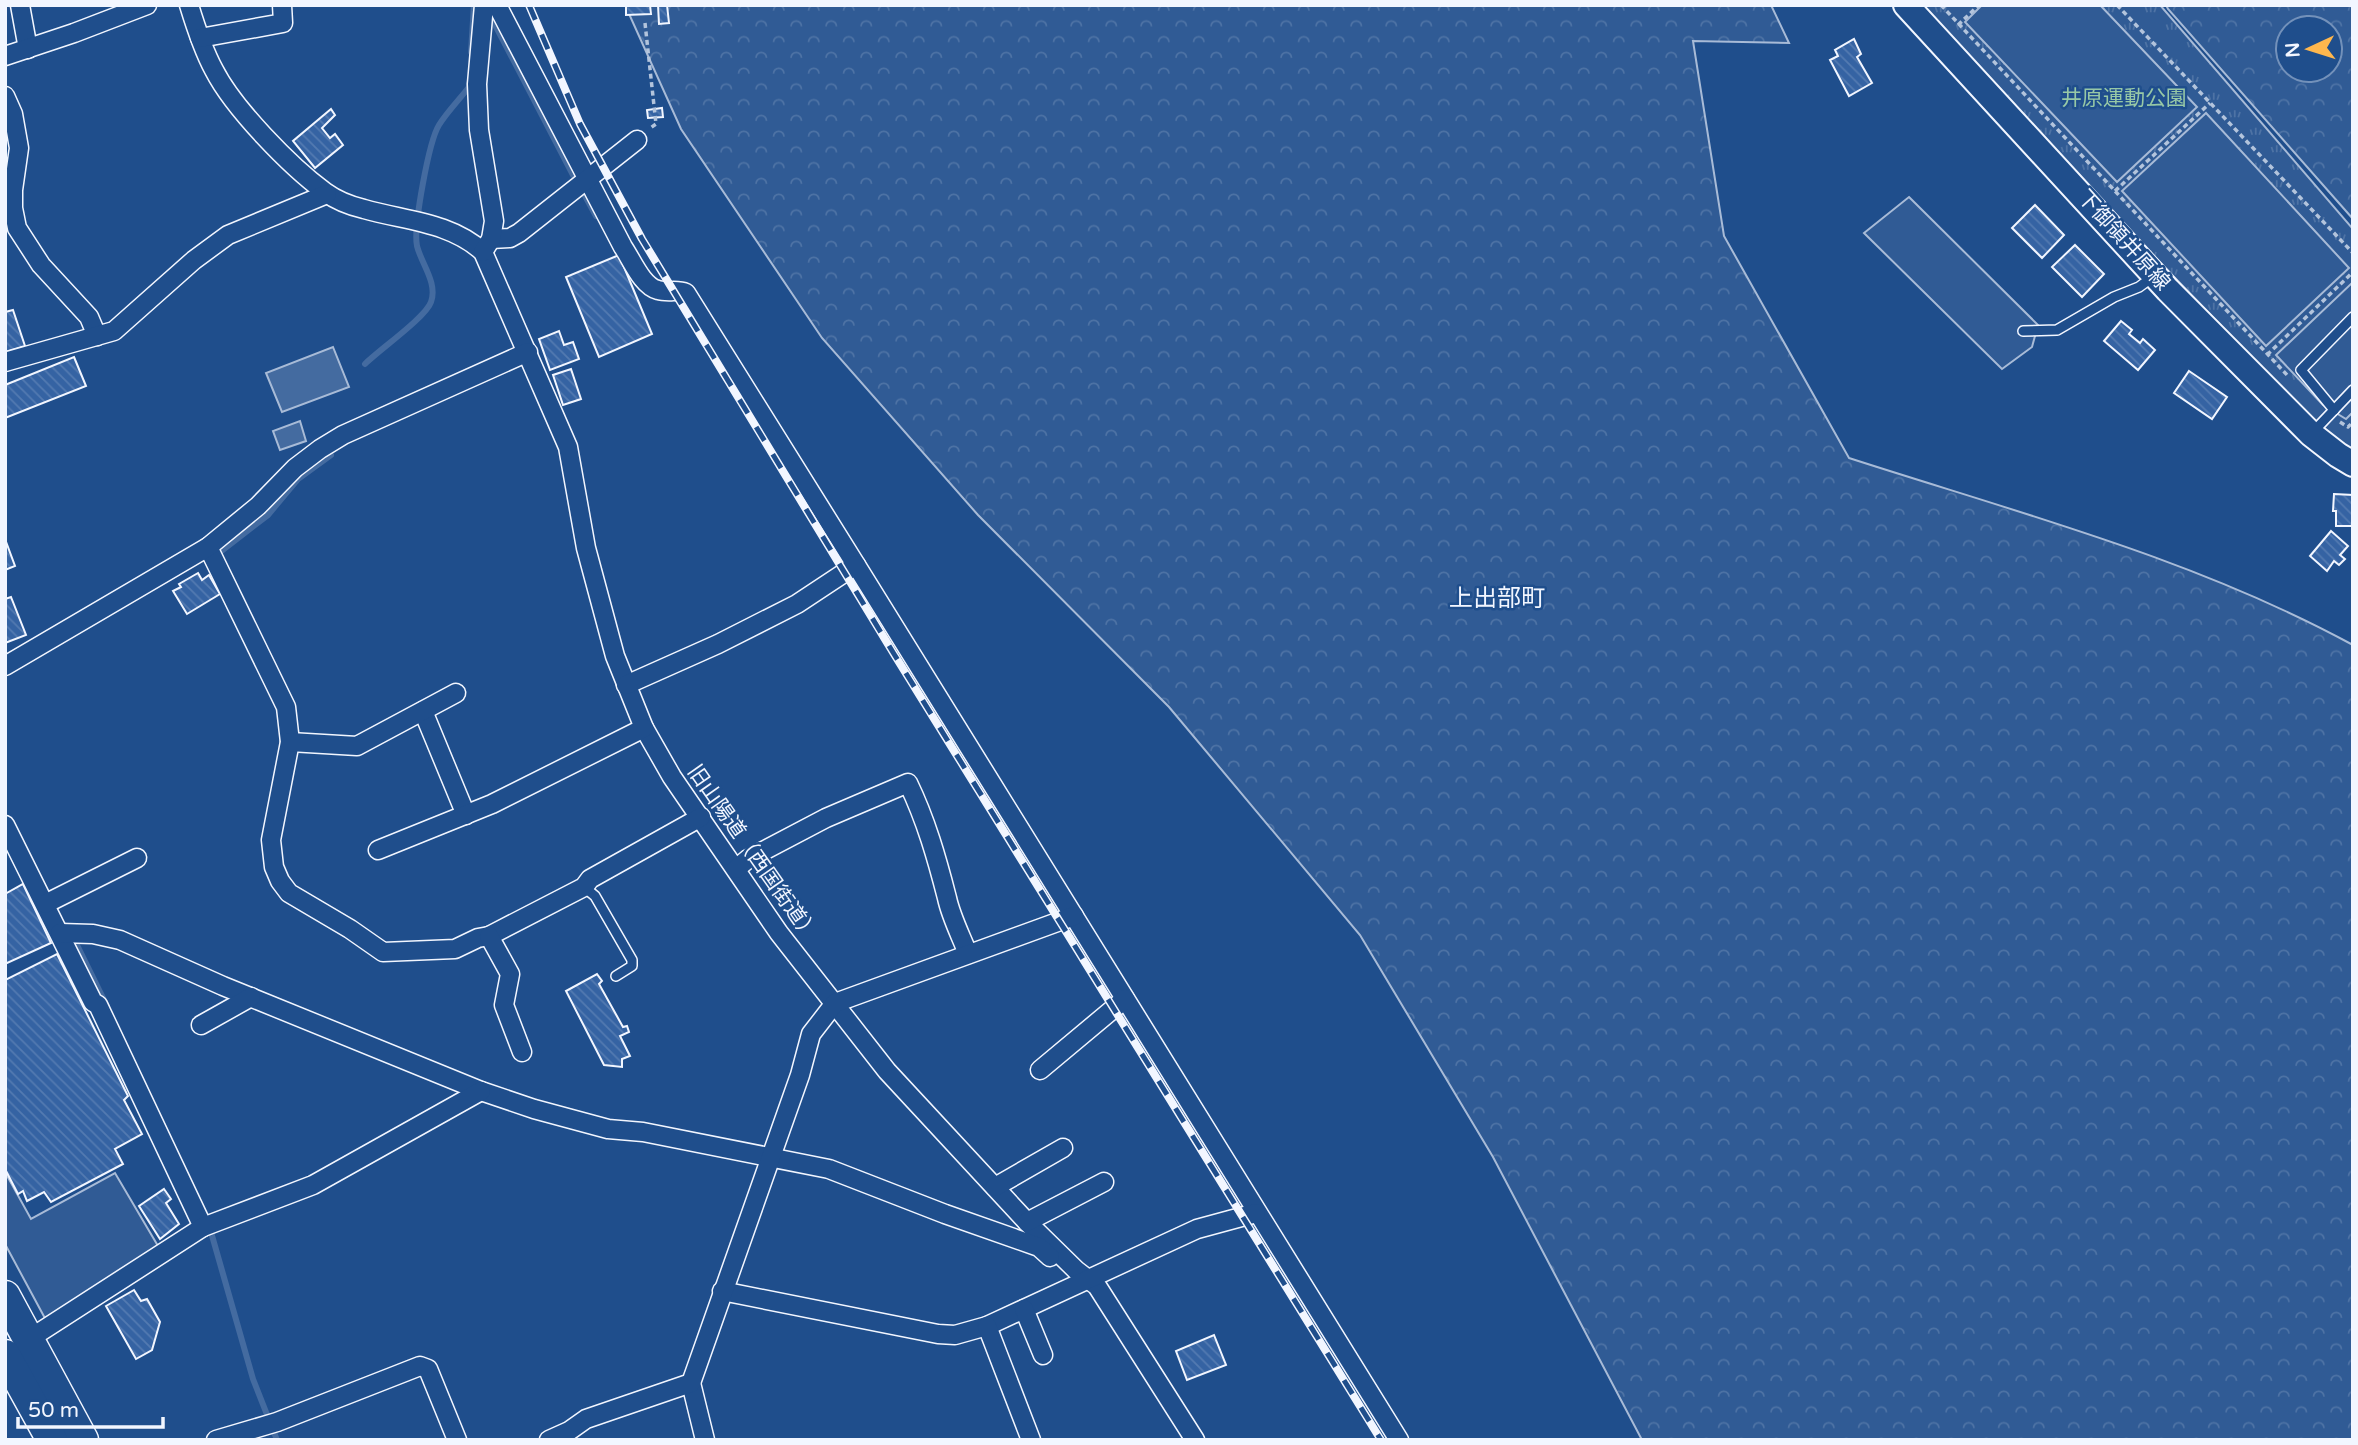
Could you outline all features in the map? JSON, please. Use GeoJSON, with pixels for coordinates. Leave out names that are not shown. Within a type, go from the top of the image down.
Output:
{"type":"FeatureCollection","features":[{"type":"Feature","properties":{"kind":"highway"},"geometry":{"type":"LineString","coordinates":[[5,1296],[13,1350],[52,1440]]}},
{"type":"Feature","properties":{"kind":"highway"},"geometry":{"type":"LineString","coordinates":[[13,1350],[83,1440]]}},
{"type":"Feature","properties":{"kind":"main road","name":"下御領井原線"},"geometry":{"type":"LineString","coordinates":[[1906,5],[2156,275],[2322,422],[2338,455],[2353,464]]}},
{"type":"Feature","properties":{"kind":"street"},"geometry":{"type":"LineString","coordinates":[[20,5],[28,49]]}},
{"type":"Feature","properties":{"kind":"street"},"geometry":{"type":"LineString","coordinates":[[5,56],[147,5]]}},
{"type":"Feature","properties":{"kind":"street"},"geometry":{"type":"LineString","coordinates":[[190,5],[200,38],[223,86],[251,122],[327,194],[364,209],[449,229],[487,245],[519,233],[637,140]]}},
{"type":"Feature","properties":{"kind":"street"},"geometry":{"type":"LineString","coordinates":[[200,38],[283,23],[282,5]]}},
{"type":"Feature","properties":{"kind":"street"},"geometry":{"type":"LineString","coordinates":[[484,5],[477,84],[479,130],[494,221],[487,245]]}},
{"type":"Feature","properties":{"kind":"street"},"geometry":{"type":"LineString","coordinates":[[498,5],[586,180],[623,247],[644,279],[659,290],[682,290],[686,293],[1399,1440]]}},
{"type":"Feature","properties":{"kind":"street"},"geometry":{"type":"LineString","coordinates":[[5,96],[13,114],[19,148],[13,190],[17,228],[41,265],[89,317],[97,336]]}},
{"type":"Feature","properties":{"kind":"street"},"geometry":{"type":"LineString","coordinates":[[5,362],[114,331],[194,260],[228,235],[327,194]]}},
{"type":"Feature","properties":{"kind":"street","name":"旧山陽道（西国街道）"},"geometry":{"type":"LineString","coordinates":[[487,245],[568,447],[586,548],[614,656],[644,728],[673,778],[779,933],[887,1071],[1027,1222],[1076,1270],[1097,1286],[1195,1440]]}},
{"type":"Feature","properties":{"kind":"street"},"geometry":{"type":"LineString","coordinates":[[5,666],[208,547],[258,506],[295,468],[343,435],[528,352]]}},
{"type":"Feature","properties":{"kind":"street"},"geometry":{"type":"LineString","coordinates":[[208,547],[286,707],[290,742],[271,840],[274,867],[280,881],[289,893],[316,907],[383,952],[454,949],[489,936],[584,887],[590,880],[701,817]]}},
{"type":"Feature","properties":{"kind":"street"},"geometry":{"type":"LineString","coordinates":[[626,685],[718,644],[797,604],[856,565]]}},
{"type":"Feature","properties":{"kind":"street"},"geometry":{"type":"LineString","coordinates":[[290,742],[357,746],[456,693]]}},
{"type":"Feature","properties":{"kind":"street"},"geometry":{"type":"LineString","coordinates":[[423,711],[466,815]]}},
{"type":"Feature","properties":{"kind":"street"},"geometry":{"type":"LineString","coordinates":[[378,850],[492,804],[644,728]]}},
{"type":"Feature","properties":{"kind":"street"},"geometry":{"type":"LineString","coordinates":[[736,869],[748,859],[826,818],[908,783],[920,808],[947,899],[968,954]]}},
{"type":"Feature","properties":{"kind":"street"},"geometry":{"type":"LineString","coordinates":[[5,825],[207,1226]]}},
{"type":"Feature","properties":{"kind":"street"},"geometry":{"type":"LineString","coordinates":[[45,904],[137,858]]}},
{"type":"Feature","properties":{"kind":"street"},"geometry":{"type":"LineString","coordinates":[[705,1440],[691,1383],[800,1075],[811,1034],[835,1003],[1074,916]]}},
{"type":"Feature","properties":{"kind":"street"},"geometry":{"type":"LineString","coordinates":[[60,933],[93,934],[120,940],[481,1091],[534,1109],[608,1129],[643,1132],[829,1169],[1039,1247],[1066,1274],[1088,1279]]}},
{"type":"Feature","properties":{"kind":"street"},"geometry":{"type":"LineString","coordinates":[[489,936],[510,974],[504,1005],[522,1052]]}},
{"type":"Feature","properties":{"kind":"street"},"geometry":{"type":"LineString","coordinates":[[201,1026],[251,997]]}},
{"type":"Feature","properties":{"kind":"street"},"geometry":{"type":"LineString","coordinates":[[1040,1070],[1125,999]]}},
{"type":"Feature","properties":{"kind":"street"},"geometry":{"type":"LineString","coordinates":[[13,1350],[207,1226],[313,1185],[481,1091]]}},
{"type":"Feature","properties":{"kind":"street"},"geometry":{"type":"LineString","coordinates":[[995,1186],[1063,1148]]}},
{"type":"Feature","properties":{"kind":"street"},"geometry":{"type":"LineString","coordinates":[[1027,1222],[1104,1182]]}},
{"type":"Feature","properties":{"kind":"street"},"geometry":{"type":"LineString","coordinates":[[722,1291],[938,1334],[955,1335],[987,1326],[1197,1229],[1256,1213]]}},
{"type":"Feature","properties":{"kind":"street"},"geometry":{"type":"LineString","coordinates":[[1024,1309],[1043,1355]]}},
{"type":"Feature","properties":{"kind":"street"},"geometry":{"type":"LineString","coordinates":[[987,1326],[1031,1440]]}},
{"type":"Feature","properties":{"kind":"street"},"geometry":{"type":"LineString","coordinates":[[215,1440],[270,1424],[420,1366],[428,1369],[457,1440]]}},
{"type":"Feature","properties":{"kind":"street"},"geometry":{"type":"LineString","coordinates":[[549,1440],[586,1419],[691,1383]]}},
{"type":"Feature","properties":{"kind":"lane"},"geometry":{"type":"LineString","coordinates":[[2023,331],[2057,330],[2139,287],[2156,275]]}},
{"type":"Feature","properties":{"kind":"lane"},"geometry":{"type":"LineString","coordinates":[[2353,317],[2301,370],[2322,422],[2353,390]]}},
{"type":"Feature","properties":{"kind":"lane"},"geometry":{"type":"LineString","coordinates":[[584,887],[595,896],[632,960],[632,966],[616,976]]}},
{"type":"Feature","properties":{"kind":"path"},"geometry":{"type":"LineString","coordinates":[[1941,5],[2063,139],[2294,383]]}},
{"type":"Feature","properties":{"kind":"path"},"geometry":{"type":"LineString","coordinates":[[1958,24],[1979,5]]}},
{"type":"Feature","properties":{"kind":"path"},"geometry":{"type":"LineString","coordinates":[[2117,5],[2353,253]]}},
{"type":"Feature","properties":{"kind":"path"},"geometry":{"type":"LineString","coordinates":[[645,23],[655,119]]}},
{"type":"Feature","properties":{"kind":"path"},"geometry":{"type":"LineString","coordinates":[[2115,191],[2210,103]]}},
{"type":"Feature","properties":{"kind":"path"},"geometry":{"type":"LineString","coordinates":[[2267,355],[2353,272]]}},
{"type":"Feature","properties":{"kind":"green space"},"geometry":{"type":"Polygon","coordinates":[[[625,5],[1771,5],[1789,43],[1693,41],[1724,236],[1849,458],[2106,540],[2169,563],[2232,587],[2353,645],[2353,1440],[1642,1440],[1493,1157],[1360,935],[1169,707],[978,515],[822,338],[681,129],[625,5]]]}},
{"type":"Feature","properties":{"kind":"green space","name":"井原運動公園"},"geometry":{"type":"Polygon","coordinates":[[[1920,5],[2160,5],[2353,229],[2353,451],[2331,438],[2309,417],[2046,144],[1920,5]]]}},
{"type":"Feature","properties":{"kind":"green space"},"geometry":{"type":"Polygon","coordinates":[[[2166,5],[2353,5],[2353,219],[2168,9],[2166,5]]]}},
{"type":"Feature","properties":{"kind":"shaded area"},"geometry":{"type":"Polygon","coordinates":[[[1982,5],[2100,5],[2197,107],[2117,182],[1965,22],[1982,5]]]}},
{"type":"Feature","properties":{"kind":"shaded area"},"geometry":{"type":"Polygon","coordinates":[[[2206,113],[2349,268],[2266,346],[2122,191],[2206,113]]]}},
{"type":"Feature","properties":{"kind":"shaded area"},"geometry":{"type":"Polygon","coordinates":[[[1909,197],[2038,325],[2032,347],[2002,369],[1864,233],[1909,197]]]}},
{"type":"Feature","properties":{"kind":"shaded area"},"geometry":{"type":"Polygon","coordinates":[[[2353,282],[2353,412],[2346,419],[2323,405],[2276,355],[2353,282]]]}},
{"type":"Feature","properties":{"kind":"shaded area"},"geometry":{"type":"Polygon","coordinates":[[[333,347],[349,387],[282,412],[266,373],[333,347]]]}},
{"type":"Feature","properties":{"kind":"shaded area"},"geometry":{"type":"Polygon","coordinates":[[[300,421],[306,441],[280,450],[273,431],[300,421]]]}},
{"type":"Feature","properties":{"kind":"shaded area"},"geometry":{"type":"Polygon","coordinates":[[[5,1172],[31,1219],[115,1173],[158,1246],[47,1322],[5,1244],[5,1172]]]}},
{"type":"Feature","properties":{"kind":"building"},"geometry":{"type":"Polygon","coordinates":[[[626,5],[650,5],[651,14],[626,15],[626,5]]]}},
{"type":"Feature","properties":{"kind":"building"},"geometry":{"type":"Polygon","coordinates":[[[658,5],[667,5],[669,23],[659,24],[658,5]]]}},
{"type":"Feature","properties":{"kind":"building"},"geometry":{"type":"Polygon","coordinates":[[[1854,39],[1861,54],[1857,57],[1872,83],[1849,96],[1830,60],[1838,56],[1835,50],[1854,39]]]}},
{"type":"Feature","properties":{"kind":"building"},"geometry":{"type":"Polygon","coordinates":[[[662,108],[663,117],[648,118],[647,110],[662,108]]]}},
{"type":"Feature","properties":{"kind":"building"},"geometry":{"type":"Polygon","coordinates":[[[331,109],[335,115],[322,128],[330,138],[335,134],[343,145],[315,168],[293,141],[331,109]]]}},
{"type":"Feature","properties":{"kind":"building"},"geometry":{"type":"Polygon","coordinates":[[[2035,205],[2064,235],[2042,258],[2012,228],[2035,205]]]}},
{"type":"Feature","properties":{"kind":"building"},"geometry":{"type":"Polygon","coordinates":[[[2075,245],[2104,274],[2082,297],[2052,267],[2075,245]]]}},
{"type":"Feature","properties":{"kind":"building"},"geometry":{"type":"Polygon","coordinates":[[[619,255],[652,334],[599,357],[566,277],[619,255]]]}},
{"type":"Feature","properties":{"kind":"building"},"geometry":{"type":"Polygon","coordinates":[[[13,310],[25,346],[5,352],[5,312],[13,310]]]}},
{"type":"Feature","properties":{"kind":"building"},"geometry":{"type":"Polygon","coordinates":[[[2121,321],[2132,330],[2129,334],[2140,343],[2143,339],[2155,350],[2138,370],[2104,341],[2121,321]]]}},
{"type":"Feature","properties":{"kind":"building"},"geometry":{"type":"Polygon","coordinates":[[[559,331],[564,345],[573,342],[579,359],[550,370],[539,339],[559,331]]]}},
{"type":"Feature","properties":{"kind":"building"},"geometry":{"type":"Polygon","coordinates":[[[74,357],[86,386],[5,418],[5,385],[74,357]]]}},
{"type":"Feature","properties":{"kind":"building"},"geometry":{"type":"Polygon","coordinates":[[[571,369],[581,399],[563,405],[553,375],[571,369]]]}},
{"type":"Feature","properties":{"kind":"building"},"geometry":{"type":"Polygon","coordinates":[[[2189,371],[2227,397],[2212,419],[2174,393],[2189,371]]]}},
{"type":"Feature","properties":{"kind":"building"},"geometry":{"type":"Polygon","coordinates":[[[2334,494],[2353,495],[2353,526],[2336,526],[2334,494]]]}},
{"type":"Feature","properties":{"kind":"building"},"geometry":{"type":"Polygon","coordinates":[[[2331,531],[2348,546],[2340,555],[2345,559],[2339,565],[2334,561],[2327,571],[2310,556],[2331,531]]]}},
{"type":"Feature","properties":{"kind":"building"},"geometry":{"type":"Polygon","coordinates":[[[5,539],[15,566],[5,570],[5,539]]]}},
{"type":"Feature","properties":{"kind":"building"},"geometry":{"type":"Polygon","coordinates":[[[198,573],[202,580],[209,575],[220,594],[187,614],[173,591],[181,587],[179,584],[198,573]]]}},
{"type":"Feature","properties":{"kind":"building"},"geometry":{"type":"Polygon","coordinates":[[[11,597],[26,635],[5,643],[5,599],[11,597]]]}},
{"type":"Feature","properties":{"kind":"building"},"geometry":{"type":"Polygon","coordinates":[[[23,884],[51,943],[5,964],[5,894],[23,884]]]}},
{"type":"Feature","properties":{"kind":"building"},"geometry":{"type":"Polygon","coordinates":[[[57,954],[128,1096],[124,1100],[142,1134],[115,1149],[123,1164],[51,1202],[44,1192],[27,1201],[23,1191],[18,1194],[5,1169],[5,980],[57,954]]]}},
{"type":"Feature","properties":{"kind":"building"},"geometry":{"type":"Polygon","coordinates":[[[597,974],[602,981],[599,984],[623,1027],[627,1026],[629,1032],[620,1036],[630,1056],[622,1059],[622,1067],[604,1065],[566,991],[597,974]]]}},
{"type":"Feature","properties":{"kind":"building"},"geometry":{"type":"Polygon","coordinates":[[[164,1189],[171,1199],[166,1203],[179,1224],[160,1239],[139,1206],[164,1189]]]}},
{"type":"Feature","properties":{"kind":"building"},"geometry":{"type":"Polygon","coordinates":[[[134,1290],[141,1301],[147,1299],[160,1322],[152,1350],[136,1359],[106,1306],[134,1290]]]}},
{"type":"Feature","properties":{"kind":"building"},"geometry":{"type":"Polygon","coordinates":[[[1214,1335],[1226,1365],[1187,1380],[1176,1351],[1214,1335]]]}},
{"type":"Feature","properties":{"kind":"waterway"},"geometry":{"type":"LineString","coordinates":[[471,52],[474,5]]}},
{"type":"Feature","properties":{"kind":"waterway"},"geometry":{"type":"LineString","coordinates":[[492,19],[573,175]]}},
{"type":"Feature","properties":{"kind":"waterway"},"geometry":{"type":"LineString","coordinates":[[365,364],[412,325],[431,302],[431,280],[417,246],[416,236],[423,184],[439,125],[469,87],[470,81]]}},
{"type":"Feature","properties":{"kind":"waterway"},"geometry":{"type":"LineString","coordinates":[[583,192],[596,216]]}},
{"type":"Feature","properties":{"kind":"waterway"},"geometry":{"type":"LineString","coordinates":[[220,552],[268,515],[298,479],[331,455]]}},
{"type":"Feature","properties":{"kind":"waterway"},"geometry":{"type":"LineString","coordinates":[[77,945],[107,1006]]}},
{"type":"Feature","properties":{"kind":"waterway"},"geometry":{"type":"LineString","coordinates":[[209,1225],[253,1379],[277,1440]]}},
{"type":"Feature","properties":{"kind":"railway"},"geometry":{"type":"LineString","coordinates":[[529,5],[580,124],[642,239],[894,654],[1381,1440]]}},
{"type":"Feature","properties":{"kind":"district","name":"上出部町"},"geometry":{"type":"Point","coordinates":[1497,598]}}]}
